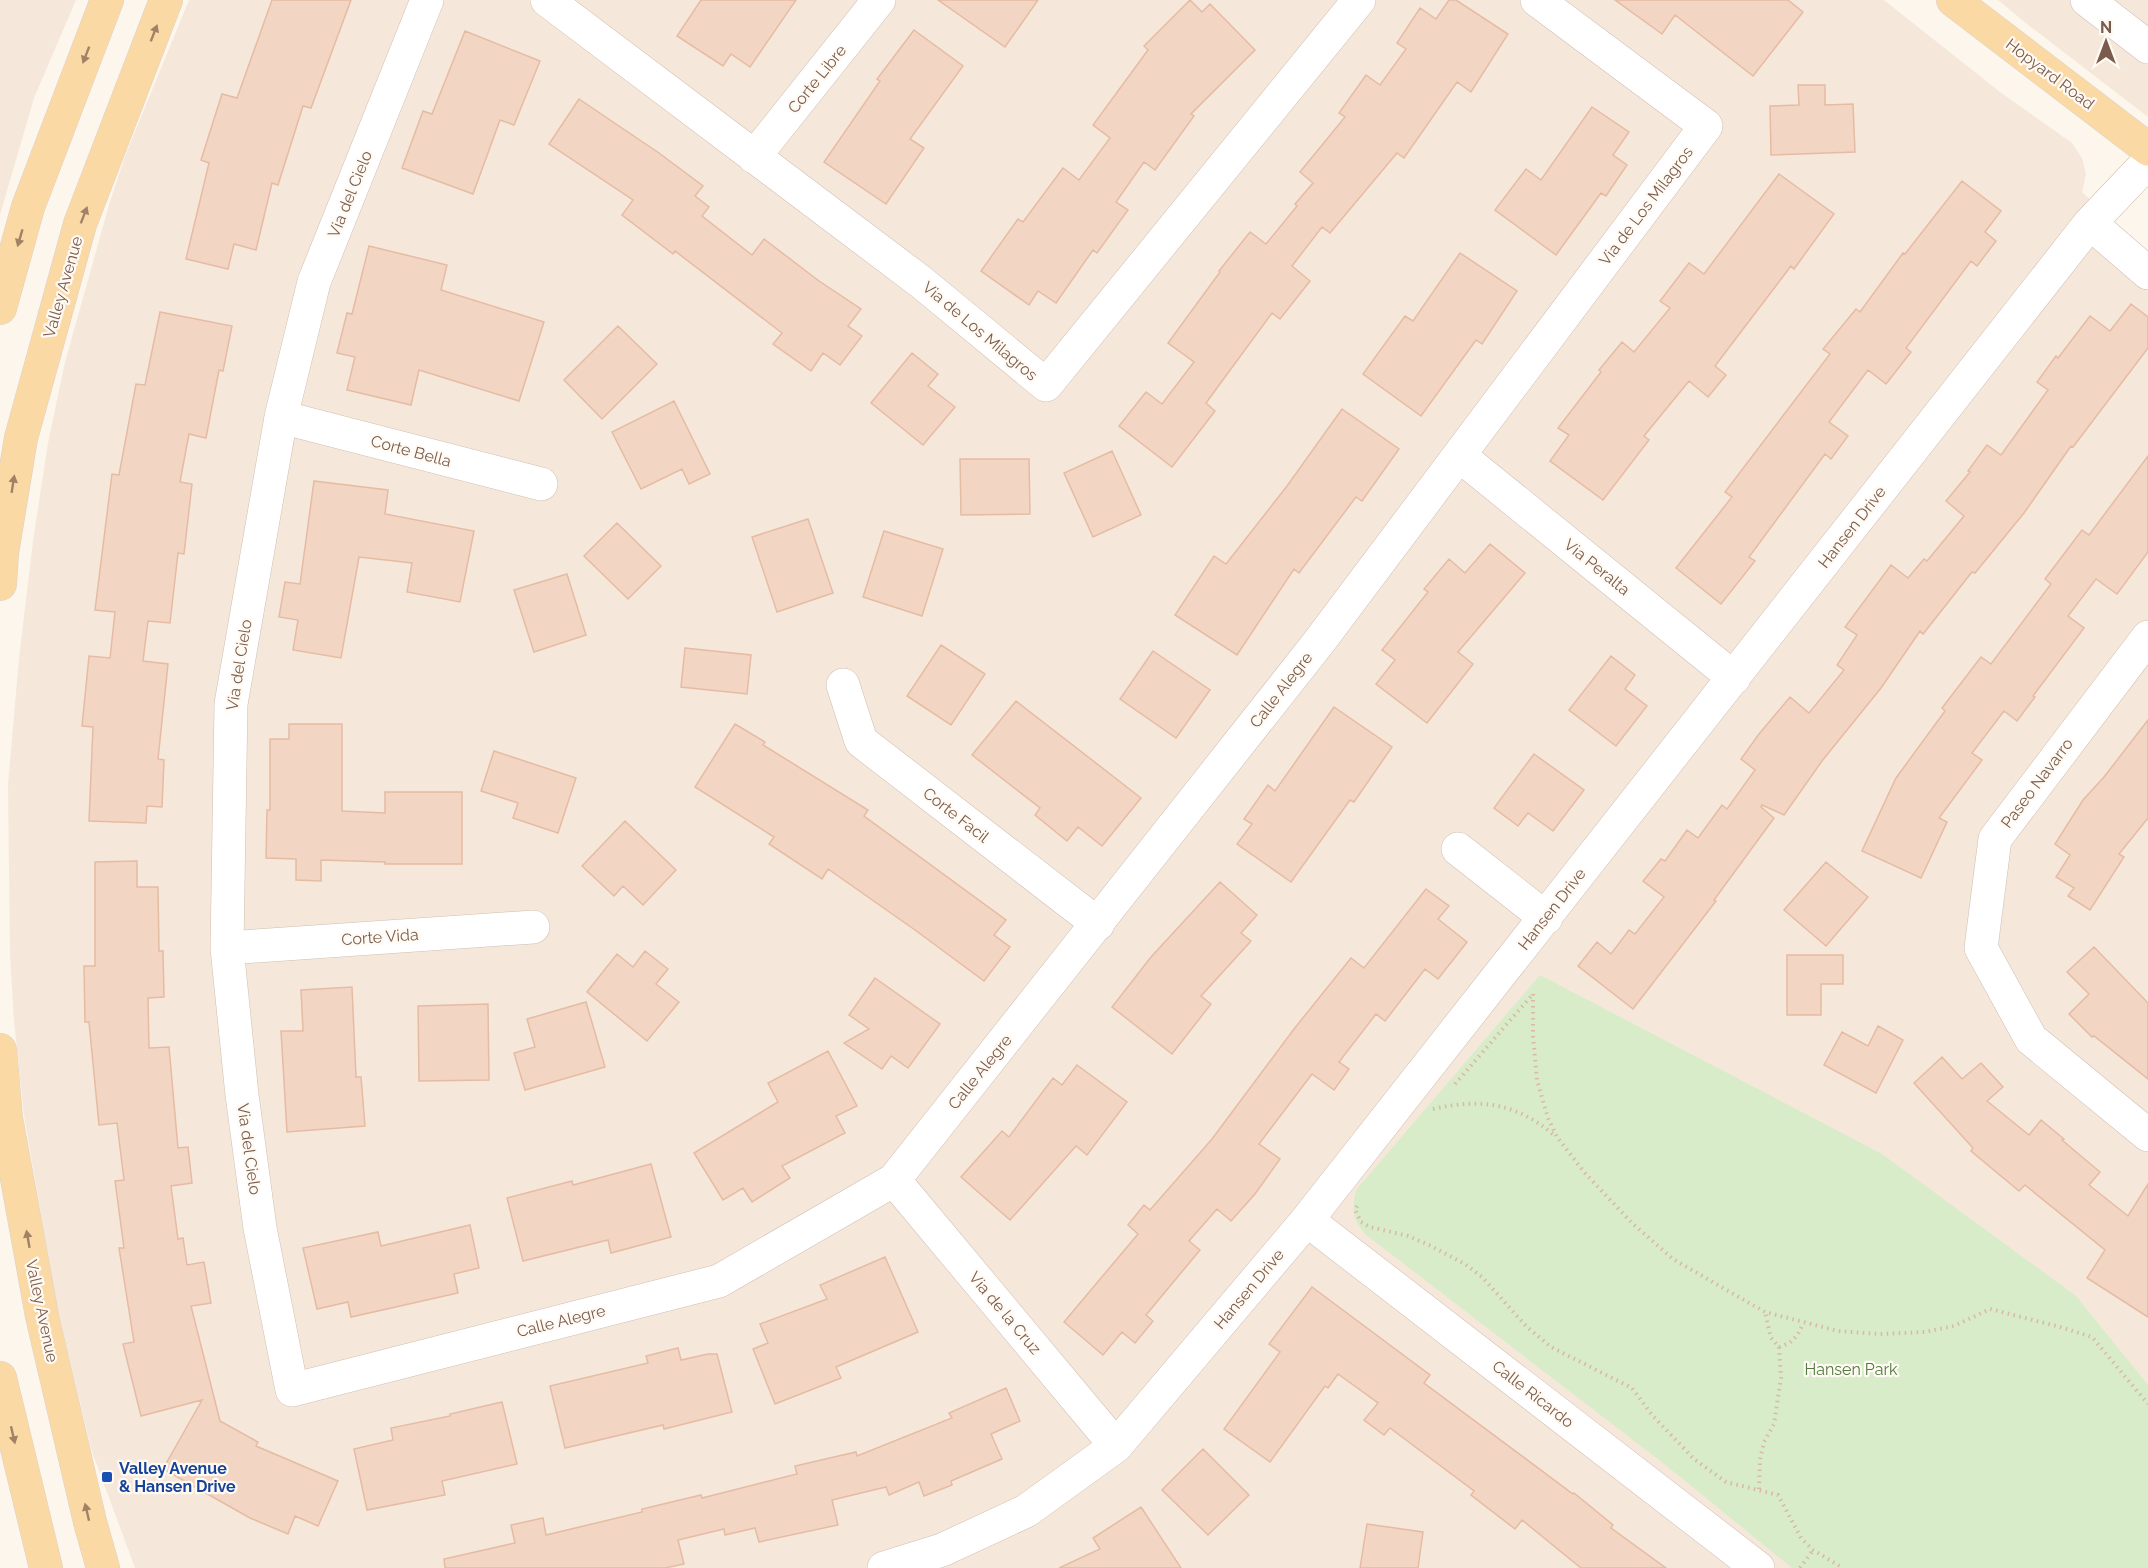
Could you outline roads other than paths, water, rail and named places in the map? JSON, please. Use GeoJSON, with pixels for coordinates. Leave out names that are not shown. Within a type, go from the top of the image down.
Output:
{"type":"FeatureCollection","features":[{"type":"Feature","properties":{"kind":"main road"},"geometry":{"type":"LineString","coordinates":[[0,308],[28,207],[107,0]]}},
{"type":"Feature","properties":{"kind":"main road","name":"Valley Avenue"},"geometry":{"type":"LineString","coordinates":[[0,584],[2,553],[21,438],[81,224],[166,0]]}},
{"type":"Feature","properties":{"kind":"main road","name":"Hopyard Road"},"geometry":{"type":"LineString","coordinates":[[1953,0],[2148,149]]}},
{"type":"Feature","properties":{"kind":"main road","name":"Valley Avenue"},"geometry":{"type":"LineString","coordinates":[[0,1050],[6,1118],[42,1316],[90,1522],[103,1568]]}},
{"type":"Feature","properties":{"kind":"main road"},"geometry":{"type":"LineString","coordinates":[[0,1378],[46,1568]]}},
{"type":"Feature","properties":{"kind":"street","name":"Via del Cielo"},"geometry":{"type":"LineString","coordinates":[[292,1390],[260,1228],[242,1095],[227,948],[231,704],[281,417],[314,282],[427,0]]}},
{"type":"Feature","properties":{"kind":"street","name":"Via de Los Milagros"},"geometry":{"type":"LineString","coordinates":[[547,0],[921,282],[1046,385],[1359,0]]}},
{"type":"Feature","properties":{"kind":"street","name":"Corte Libre"},"geometry":{"type":"LineString","coordinates":[[754,157],[879,0]]}},
{"type":"Feature","properties":{"kind":"street","name":"Via de Los Milagros"},"geometry":{"type":"LineString","coordinates":[[1460,456],[1706,126],[1537,0]]}},
{"type":"Feature","properties":{"kind":"street"},"geometry":{"type":"LineString","coordinates":[[2087,0],[2148,47]]}},
{"type":"Feature","properties":{"kind":"street","name":"Hansen Drive"},"geometry":{"type":"LineString","coordinates":[[884,1568],[942,1550],[1026,1511],[1116,1446],[1307,1220],[2090,223],[2148,162]]}},
{"type":"Feature","properties":{"kind":"street"},"geometry":{"type":"LineString","coordinates":[[2090,223],[2148,273]]}},
{"type":"Feature","properties":{"kind":"street","name":"Corte Bella"},"geometry":{"type":"LineString","coordinates":[[281,417],[541,484]]}},
{"type":"Feature","properties":{"kind":"street","name":"Via Peralta"},"geometry":{"type":"LineString","coordinates":[[1460,456],[1734,678]]}},
{"type":"Feature","properties":{"kind":"street","name":"Calle Alegre"},"geometry":{"type":"LineString","coordinates":[[292,1390],[719,1281],[894,1180],[1319,642],[1460,456]]}},
{"type":"Feature","properties":{"kind":"street","name":"Paseo Navarro"},"geometry":{"type":"LineString","coordinates":[[2148,637],[1995,839],[1981,948],[2031,1039],[2148,1135]]}},
{"type":"Feature","properties":{"kind":"street","name":"Corte Facil"},"geometry":{"type":"LineString","coordinates":[[843,685],[861,741],[1098,924]]}},
{"type":"Feature","properties":{"kind":"street"},"geometry":{"type":"LineString","coordinates":[[1458,849],[1546,918]]}},
{"type":"Feature","properties":{"kind":"street","name":"Corte Vida"},"geometry":{"type":"LineString","coordinates":[[227,948],[532,927]]}},
{"type":"Feature","properties":{"kind":"street","name":"Via de la Cruz"},"geometry":{"type":"LineString","coordinates":[[894,1180],[1116,1446]]}},
{"type":"Feature","properties":{"kind":"street","name":"Calle Ricardo"},"geometry":{"type":"LineString","coordinates":[[1307,1220],[1758,1568]]}},
{"type":"Feature","properties":{"kind":"place","name":"Valley Avenue & Hansen Drive"},"geometry":{"type":"Point","coordinates":[107,1477]}},
{"type":"Feature","properties":{"kind":"park label","name":"Hansen Park"},"geometry":{"type":"Point","coordinates":[1851,1369]}}]}
